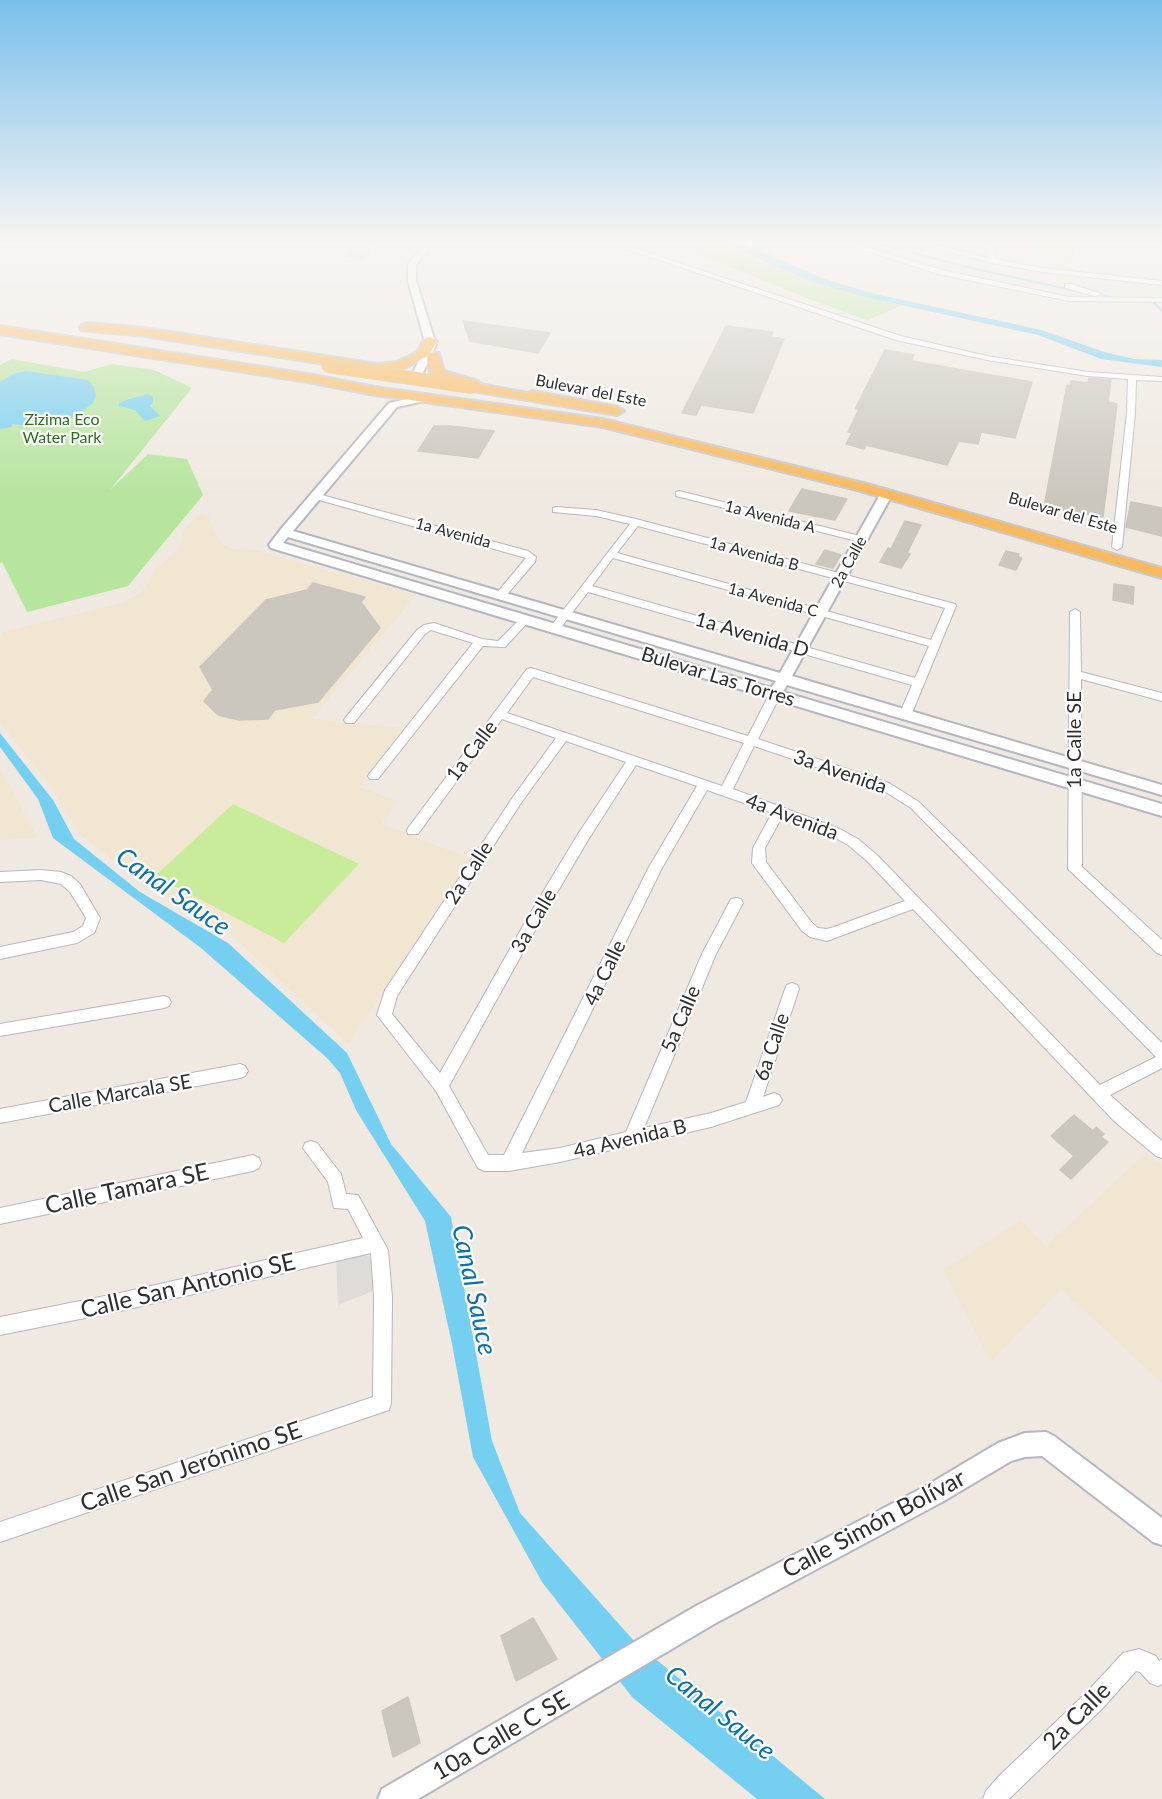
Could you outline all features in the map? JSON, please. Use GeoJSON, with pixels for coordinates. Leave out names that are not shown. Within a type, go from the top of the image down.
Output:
{"type":"FeatureCollection","features":[{"type":"Feature","properties":{"kind":"highway","name":"Bulevar del Este"},"geometry":{"type":"LineString","coordinates":[[86,327],[472,387],[658,423],[779,452],[1162,561]]}},
{"type":"Feature","properties":{"kind":"highway","name":"Bulevar del Este"},"geometry":{"type":"LineString","coordinates":[[90,327],[152,333],[363,367],[387,368]]}},
{"type":"Feature","properties":{"kind":"highway","name":"Bulevar del Este"},"geometry":{"type":"LineString","coordinates":[[0,330],[382,389],[425,398],[579,420],[715,449],[887,493],[1162,573]]}},
{"type":"Feature","properties":{"kind":"highway"},"geometry":{"type":"LineString","coordinates":[[387,368],[418,357],[427,349],[430,341]]}},
{"type":"Feature","properties":{"kind":"highway"},"geometry":{"type":"LineString","coordinates":[[434,356],[436,371],[452,379],[634,415]]}},
{"type":"Feature","properties":{"kind":"highway"},"geometry":{"type":"LineString","coordinates":[[382,389],[398,383],[401,376],[398,371],[387,368]]}},
{"type":"Feature","properties":{"kind":"highway"},"geometry":{"type":"LineString","coordinates":[[382,389],[415,379],[418,388],[435,396],[579,420]]}},
{"type":"Feature","properties":{"kind":"street"},"geometry":{"type":"LineString","coordinates":[[415,379],[431,345],[426,327]]}},
{"type":"Feature","properties":{"kind":"street"},"geometry":{"type":"LineString","coordinates":[[415,379],[434,356],[439,345],[434,327]]}},
{"type":"Feature","properties":{"kind":"street"},"geometry":{"type":"LineString","coordinates":[[866,327],[899,338],[987,358],[1132,378],[1162,379]]}},
{"type":"Feature","properties":{"kind":"street"},"geometry":{"type":"LineString","coordinates":[[1117,547],[1131,413],[1132,378]]}},
{"type":"Feature","properties":{"kind":"street"},"geometry":{"type":"LineString","coordinates":[[382,389],[393,405]]}},
{"type":"Feature","properties":{"kind":"street"},"geometry":{"type":"LineString","coordinates":[[285,532],[320,497],[393,405],[425,398]]}},
{"type":"Feature","properties":{"kind":"street","name":"2a Calle"},"geometry":{"type":"LineString","coordinates":[[775,694],[887,493]]}},
{"type":"Feature","properties":{"kind":"street","name":"1a Avenida A"},"geometry":{"type":"LineString","coordinates":[[679,494],[861,539]]}},
{"type":"Feature","properties":{"kind":"street","name":"1a Avenida"},"geometry":{"type":"LineString","coordinates":[[320,497],[524,553],[531,557],[530,562],[500,596]]}},
{"type":"Feature","properties":{"kind":"street","name":"1a Avenida B"},"geometry":{"type":"LineString","coordinates":[[556,510],[596,513],[636,522],[951,606],[935,644]]}},
{"type":"Feature","properties":{"kind":"street"},"geometry":{"type":"LineString","coordinates":[[555,628],[636,522]]}},
{"type":"Feature","properties":{"kind":"street","name":"Bulevar Las Torres"},"geometry":{"type":"LineString","coordinates":[[1162,790],[285,532],[275,545],[1162,810]]}},
{"type":"Feature","properties":{"kind":"street","name":"1a Avenida C"},"geometry":{"type":"LineString","coordinates":[[612,555],[935,644]]}},
{"type":"Feature","properties":{"kind":"street","name":"1a Avenida D"},"geometry":{"type":"LineString","coordinates":[[586,588],[918,683]]}},
{"type":"Feature","properties":{"kind":"street","name":"1a Calle SE"},"geometry":{"type":"LineString","coordinates":[[1075,612],[1075,869],[1162,949]]}},
{"type":"Feature","properties":{"kind":"street"},"geometry":{"type":"LineString","coordinates":[[350,720],[421,632],[428,627],[434,626],[480,642],[501,645],[525,620]]}},
{"type":"Feature","properties":{"kind":"street"},"geometry":{"type":"LineString","coordinates":[[375,776],[480,642]]}},
{"type":"Feature","properties":{"kind":"street"},"geometry":{"type":"LineString","coordinates":[[906,713],[935,644]]}},
{"type":"Feature","properties":{"kind":"street","name":"1a Calle"},"geometry":{"type":"LineString","coordinates":[[413,831],[531,672]]}},
{"type":"Feature","properties":{"kind":"street","name":"3a Avenida"},"geometry":{"type":"LineString","coordinates":[[531,672],[885,786],[915,804],[1162,1053]]}},
{"type":"Feature","properties":{"kind":"street"},"geometry":{"type":"LineString","coordinates":[[1075,674],[1162,697]]}},
{"type":"Feature","properties":{"kind":"street"},"geometry":{"type":"LineString","coordinates":[[726,791],[775,694]]}},
{"type":"Feature","properties":{"kind":"street","name":"4a Avenida"},"geometry":{"type":"LineString","coordinates":[[499,714],[726,791],[836,832],[853,842],[872,858],[1120,1116],[1162,1151]]}},
{"type":"Feature","properties":{"kind":"street","name":"2a Calle"},"geometry":{"type":"LineString","coordinates":[[441,1086],[384,1015],[390,994],[517,800],[564,736]]}},
{"type":"Feature","properties":{"kind":"street","name":"3a Calle"},"geometry":{"type":"LineString","coordinates":[[441,1086],[533,921],[583,837],[633,760]]}},
{"type":"Feature","properties":{"kind":"street","name":"4a Calle"},"geometry":{"type":"LineString","coordinates":[[509,1163],[656,867],[704,784]]}},
{"type":"Feature","properties":{"kind":"street"},"geometry":{"type":"LineString","coordinates":[[779,811],[759,848],[759,863],[807,927],[815,933],[826,935],[837,932],[915,903]]}},
{"type":"Feature","properties":{"kind":"street"},"geometry":{"type":"LineString","coordinates":[[0,877],[41,875],[56,876],[66,880],[75,888],[93,918],[88,929],[70,940],[0,953]]}},
{"type":"Feature","properties":{"kind":"street","name":"5a Calle"},"geometry":{"type":"LineString","coordinates":[[632,1138],[709,954],[736,903]]}},
{"type":"Feature","properties":{"kind":"street","name":"6a Calle"},"geometry":{"type":"LineString","coordinates":[[752,1106],[792,989]]}},
{"type":"Feature","properties":{"kind":"street"},"geometry":{"type":"LineString","coordinates":[[0,1030],[164,1002]]}},
{"type":"Feature","properties":{"kind":"street"},"geometry":{"type":"LineString","coordinates":[[1099,1093],[1162,1061]]}},
{"type":"Feature","properties":{"kind":"street","name":"Calle Marcala SE"},"geometry":{"type":"LineString","coordinates":[[0,1116],[240,1071]]}},
{"type":"Feature","properties":{"kind":"street","name":"4a Avenida B"},"geometry":{"type":"LineString","coordinates":[[441,1086],[483,1163],[509,1163],[560,1155],[711,1120],[774,1100]]}},
{"type":"Feature","properties":{"kind":"street"},"geometry":{"type":"LineString","coordinates":[[311,1148],[335,1179],[340,1202],[352,1201],[376,1243]]}},
{"type":"Feature","properties":{"kind":"street","name":"Calle Tamara SE"},"geometry":{"type":"LineString","coordinates":[[0,1216],[253,1163]]}},
{"type":"Feature","properties":{"kind":"street","name":"Calle San Antonio SE"},"geometry":{"type":"LineString","coordinates":[[0,1326],[120,1302],[376,1243]]}},
{"type":"Feature","properties":{"kind":"street","name":"Calle San Jerónimo SE"},"geometry":{"type":"LineString","coordinates":[[0,1532],[382,1403],[383,1297],[376,1243]]}},
{"type":"Feature","properties":{"kind":"street","name":"Calle Simón Bolívar"},"geometry":{"type":"LineString","coordinates":[[579,1691],[687,1626],[934,1494],[1006,1451],[1024,1445],[1046,1444],[1162,1533]]}},
{"type":"Feature","properties":{"kind":"street","name":"2a Calle"},"geometry":{"type":"LineString","coordinates":[[994,1799],[1094,1701],[1131,1661],[1140,1660],[1161,1675]]}},
{"type":"Feature","properties":{"kind":"street","name":"10a Calle C SE"},"geometry":{"type":"LineString","coordinates":[[392,1799],[579,1691]]}},
{"type":"Feature","properties":{"kind":"shaded area"},"geometry":{"type":"Polygon","coordinates":[[[202,513],[208,516],[218,540],[231,549],[255,550],[416,595],[312,719],[403,728],[359,787],[398,801],[381,823],[473,860],[348,1044],[235,938],[141,882],[80,835],[50,785],[0,723],[0,638],[3,632],[122,603],[142,592],[155,570],[178,549],[184,529],[202,513]]]}},
{"type":"Feature","properties":{"kind":"shaded area"},"geometry":{"type":"Polygon","coordinates":[[[0,768],[37,837],[0,840],[0,768]]]}},
{"type":"Feature","properties":{"kind":"shaded area"},"geometry":{"type":"Polygon","coordinates":[[[1146,1153],[1162,1166],[1162,1383],[1061,1289],[991,1362],[943,1270],[1021,1220],[1046,1246],[1146,1153]]]}},
{"type":"Feature","properties":{"kind":"shaded area"},"geometry":{"type":"Polygon","coordinates":[[[369,1256],[376,1272],[373,1291],[338,1305],[336,1257],[369,1256]]]}},
{"type":"Feature","properties":{"kind":"green space","name":"Zizima Eco Water Park"},"geometry":{"type":"Polygon","coordinates":[[[12,359],[84,372],[112,364],[154,370],[192,388],[110,490],[148,454],[187,459],[203,495],[128,586],[27,612],[2,562],[0,563],[0,365],[12,359]]]}},
{"type":"Feature","properties":{"kind":"green space"},"geometry":{"type":"Polygon","coordinates":[[[233,804],[359,864],[284,943],[155,876],[233,804]]]}},
{"type":"Feature","properties":{"kind":"water"},"geometry":{"type":"Polygon","coordinates":[[[1001,327],[1028,327],[1042,330],[1104,352],[1134,359],[1162,360],[1162,367],[1101,359],[1038,335],[1001,327]]]}},
{"type":"Feature","properties":{"kind":"water"},"geometry":{"type":"Polygon","coordinates":[[[26,371],[88,380],[94,387],[96,396],[92,404],[67,421],[28,426],[12,424],[12,427],[0,429],[0,382],[13,374],[26,371]]]}},
{"type":"Feature","properties":{"kind":"water"},"geometry":{"type":"Polygon","coordinates":[[[148,394],[153,397],[150,406],[160,416],[145,421],[135,410],[119,406],[119,403],[126,400],[148,394]]]}},
{"type":"Feature","properties":{"kind":"water","name":"Canal Sauce"},"geometry":{"type":"Polygon","coordinates":[[[0,733],[53,800],[74,839],[140,892],[228,943],[347,1053],[391,1144],[451,1217],[492,1441],[520,1513],[635,1642],[825,1799],[757,1799],[632,1697],[542,1582],[473,1457],[452,1344],[425,1221],[356,1110],[340,1073],[327,1058],[201,948],[53,838],[38,799],[0,747],[0,733]]]}},
{"type":"Feature","properties":{"kind":"building"},"geometry":{"type":"Polygon","coordinates":[[[465,327],[506,327],[550,333],[538,353],[470,341],[465,327]]]}},
{"type":"Feature","properties":{"kind":"building"},"geometry":{"type":"Polygon","coordinates":[[[726,327],[773,332],[771,337],[784,339],[753,413],[701,405],[696,415],[682,413],[726,327]]]}},
{"type":"Feature","properties":{"kind":"building"},"geometry":{"type":"Polygon","coordinates":[[[885,350],[914,355],[911,361],[1032,382],[1015,438],[981,432],[978,444],[959,441],[947,465],[866,445],[864,449],[846,444],[852,433],[848,432],[859,409],[855,409],[885,350]]]}},
{"type":"Feature","properties":{"kind":"building"},"geometry":{"type":"Polygon","coordinates":[[[1089,378],[1111,380],[1108,402],[1117,404],[1103,517],[1044,507],[1067,385],[1071,386],[1071,381],[1088,383],[1089,378]]]}},
{"type":"Feature","properties":{"kind":"building"},"geometry":{"type":"Polygon","coordinates":[[[434,426],[494,431],[478,458],[418,451],[434,426]]]}},
{"type":"Feature","properties":{"kind":"building"},"geometry":{"type":"Polygon","coordinates":[[[802,489],[847,499],[835,520],[789,511],[802,489]]]}},
{"type":"Feature","properties":{"kind":"building"},"geometry":{"type":"Polygon","coordinates":[[[1131,502],[1162,508],[1162,536],[1126,527],[1131,502]]]}},
{"type":"Feature","properties":{"kind":"building"},"geometry":{"type":"Polygon","coordinates":[[[905,521],[921,525],[907,553],[910,554],[901,568],[880,562],[888,548],[891,549],[905,521]]]}},
{"type":"Feature","properties":{"kind":"building"},"geometry":{"type":"Polygon","coordinates":[[[825,550],[841,555],[833,568],[816,564],[825,550]]]}},
{"type":"Feature","properties":{"kind":"building"},"geometry":{"type":"Polygon","coordinates":[[[1006,551],[1019,554],[1018,557],[1022,558],[1016,570],[999,565],[1006,551]]]}},
{"type":"Feature","properties":{"kind":"building"},"geometry":{"type":"Polygon","coordinates":[[[313,583],[365,597],[361,602],[380,628],[318,702],[275,710],[268,719],[239,720],[218,715],[204,701],[213,690],[200,667],[266,600],[307,590],[313,583]]]}},
{"type":"Feature","properties":{"kind":"building"},"geometry":{"type":"Polygon","coordinates":[[[1114,584],[1134,587],[1133,604],[1113,600],[1114,584]]]}},
{"type":"Feature","properties":{"kind":"building"},"geometry":{"type":"Polygon","coordinates":[[[1074,1115],[1093,1131],[1096,1127],[1104,1134],[1101,1137],[1108,1142],[1071,1179],[1060,1170],[1074,1156],[1051,1136],[1074,1115]]]}},
{"type":"Feature","properties":{"kind":"building"},"geometry":{"type":"Polygon","coordinates":[[[533,1618],[557,1659],[516,1681],[501,1636],[533,1618]]]}},
{"type":"Feature","properties":{"kind":"building"},"geometry":{"type":"Polygon","coordinates":[[[408,1697],[420,1743],[393,1757],[382,1711],[408,1697]]]}}]}
